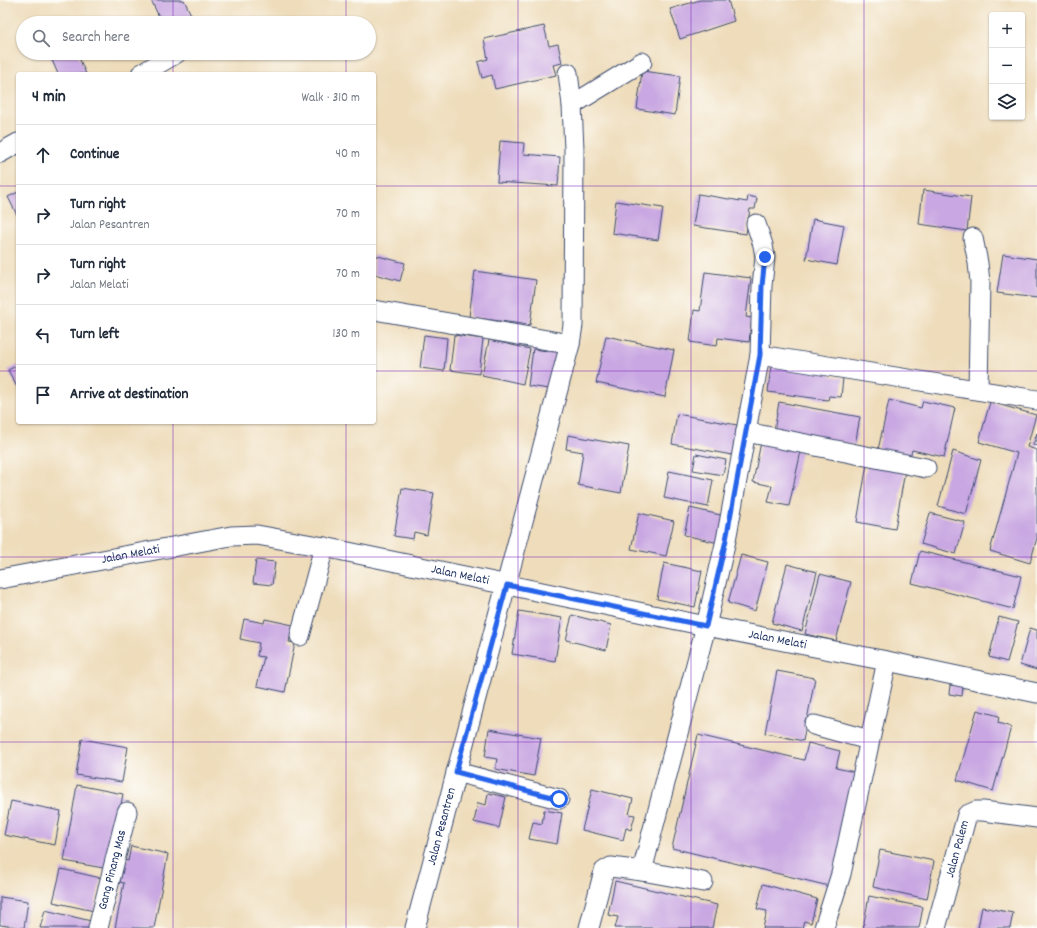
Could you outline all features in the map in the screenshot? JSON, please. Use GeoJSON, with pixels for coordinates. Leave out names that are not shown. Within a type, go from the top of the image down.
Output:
{"type":"FeatureCollection","features":[{"type":"Feature","properties":{"kind":"street"},"geometry":{"type":"LineString","coordinates":[[148,72],[164,68],[171,60]]}},
{"type":"Feature","properties":{"kind":"street"},"geometry":{"type":"LineString","coordinates":[[572,106],[642,62]]}},
{"type":"Feature","properties":{"kind":"street","name":"Jalan Pesantren"},"geometry":{"type":"LineString","coordinates":[[415,928],[570,344],[573,325],[574,149],[572,106],[568,73]]}},
{"type":"Feature","properties":{"kind":"street"},"geometry":{"type":"LineString","coordinates":[[0,153],[16,144]]}},
{"type":"Feature","properties":{"kind":"street"},"geometry":{"type":"LineString","coordinates":[[642,871],[706,626],[726,540],[760,355],[762,286],[765,257],[764,245],[756,224]]}},
{"type":"Feature","properties":{"kind":"street"},"geometry":{"type":"LineString","coordinates":[[973,238],[980,282],[978,390]]}},
{"type":"Feature","properties":{"kind":"street"},"geometry":{"type":"LineString","coordinates":[[376,310],[570,344]]}},
{"type":"Feature","properties":{"kind":"street"},"geometry":{"type":"LineString","coordinates":[[760,355],[1037,400]]}},
{"type":"Feature","properties":{"kind":"street"},"geometry":{"type":"LineString","coordinates":[[746,432],[926,468]]}},
{"type":"Feature","properties":{"kind":"street","name":"Jalan Melati"},"geometry":{"type":"LineString","coordinates":[[0,579],[231,536],[257,535],[324,547],[706,626],[887,660],[1037,693]]}},
{"type":"Feature","properties":{"kind":"street"},"geometry":{"type":"LineString","coordinates":[[300,636],[324,547]]}},
{"type":"Feature","properties":{"kind":"street"},"geometry":{"type":"LineString","coordinates":[[824,928],[841,874],[887,660]]}},
{"type":"Feature","properties":{"kind":"street"},"geometry":{"type":"LineString","coordinates":[[814,725],[869,740]]}},
{"type":"Feature","properties":{"kind":"street"},"geometry":{"type":"LineString","coordinates":[[456,772],[559,799]]}},
{"type":"Feature","properties":{"kind":"street","name":"Jalan Palem"},"geometry":{"type":"LineString","coordinates":[[936,928],[967,815],[976,811],[983,811],[1037,818]]}},
{"type":"Feature","properties":{"kind":"street","name":"Gang Pinang Mas"},"geometry":{"type":"LineString","coordinates":[[98,928],[127,812]]}},
{"type":"Feature","properties":{"kind":"street"},"geometry":{"type":"LineString","coordinates":[[589,928],[602,875],[604,871],[611,867],[703,882]]}},
{"type":"Feature","properties":{"kind":"building"},"geometry":{"type":"Polygon","coordinates":[[[151,0],[184,0],[192,16],[159,16],[151,0]]]}},
{"type":"Feature","properties":{"kind":"building"},"geometry":{"type":"Polygon","coordinates":[[[700,0],[728,0],[734,21],[680,39],[670,9],[700,0]]]}},
{"type":"Feature","properties":{"kind":"building"},"geometry":{"type":"Polygon","coordinates":[[[544,26],[549,46],[558,44],[562,63],[553,65],[556,75],[495,89],[492,75],[482,78],[478,62],[488,59],[484,39],[544,26]]]}},
{"type":"Feature","properties":{"kind":"building"},"geometry":{"type":"Polygon","coordinates":[[[52,60],[80,60],[85,72],[57,72],[52,60]]]}},
{"type":"Feature","properties":{"kind":"building"},"geometry":{"type":"Polygon","coordinates":[[[642,71],[680,76],[675,115],[637,109],[642,71]]]}},
{"type":"Feature","properties":{"kind":"building"},"geometry":{"type":"Polygon","coordinates":[[[500,141],[524,143],[523,154],[560,157],[558,186],[497,182],[500,141]]]}},
{"type":"Feature","properties":{"kind":"building"},"geometry":{"type":"Polygon","coordinates":[[[923,190],[971,197],[967,231],[919,224],[923,190]]]}},
{"type":"Feature","properties":{"kind":"building"},"geometry":{"type":"Polygon","coordinates":[[[16,193],[16,213],[8,197],[16,193]]]}},
{"type":"Feature","properties":{"kind":"building"},"geometry":{"type":"Polygon","coordinates":[[[698,194],[747,202],[748,196],[757,198],[755,209],[750,209],[746,234],[693,226],[698,194]]]}},
{"type":"Feature","properties":{"kind":"building"},"geometry":{"type":"Polygon","coordinates":[[[616,201],[663,208],[658,240],[612,233],[616,201]]]}},
{"type":"Feature","properties":{"kind":"building"},"geometry":{"type":"Polygon","coordinates":[[[813,219],[844,225],[837,265],[806,259],[813,219]]]}},
{"type":"Feature","properties":{"kind":"building"},"geometry":{"type":"Polygon","coordinates":[[[1003,254],[1037,259],[1037,298],[997,293],[1003,254]]]}},
{"type":"Feature","properties":{"kind":"building"},"geometry":{"type":"Polygon","coordinates":[[[376,256],[405,263],[400,281],[376,275],[376,256]]]}},
{"type":"Feature","properties":{"kind":"building"},"geometry":{"type":"Polygon","coordinates":[[[475,271],[536,280],[530,325],[469,317],[475,271]]]}},
{"type":"Feature","properties":{"kind":"building"},"geometry":{"type":"Polygon","coordinates":[[[705,272],[751,278],[746,317],[752,318],[749,342],[718,338],[717,346],[690,342],[694,310],[700,311],[705,272]]]}},
{"type":"Feature","properties":{"kind":"building"},"geometry":{"type":"Polygon","coordinates":[[[424,335],[447,338],[444,371],[420,368],[424,335]]]}},
{"type":"Feature","properties":{"kind":"building"},"geometry":{"type":"Polygon","coordinates":[[[454,335],[483,339],[479,374],[450,370],[454,335]]]}},
{"type":"Feature","properties":{"kind":"building"},"geometry":{"type":"Polygon","coordinates":[[[606,336],[674,350],[665,397],[596,383],[606,336]]]}},
{"type":"Feature","properties":{"kind":"building"},"geometry":{"type":"Polygon","coordinates":[[[489,340],[530,349],[523,384],[482,375],[489,340]]]}},
{"type":"Feature","properties":{"kind":"building"},"geometry":{"type":"Polygon","coordinates":[[[533,349],[562,353],[557,390],[528,386],[533,349]]]}},
{"type":"Feature","properties":{"kind":"building"},"geometry":{"type":"Polygon","coordinates":[[[771,365],[831,372],[831,376],[843,378],[841,397],[829,396],[828,400],[768,392],[771,365]]]}},
{"type":"Feature","properties":{"kind":"building"},"geometry":{"type":"Polygon","coordinates":[[[16,366],[16,385],[8,370],[16,366]]]}},
{"type":"Feature","properties":{"kind":"building"},"geometry":{"type":"Polygon","coordinates":[[[889,400],[921,408],[923,401],[955,408],[944,457],[912,450],[910,458],[878,450],[889,400]]]}},
{"type":"Feature","properties":{"kind":"building"},"geometry":{"type":"Polygon","coordinates":[[[779,402],[860,417],[855,445],[774,431],[779,402]]]}},
{"type":"Feature","properties":{"kind":"building"},"geometry":{"type":"Polygon","coordinates":[[[990,402],[1036,415],[1027,447],[1037,450],[1037,538],[1030,563],[990,551],[1017,453],[979,442],[990,402]]]}},
{"type":"Feature","properties":{"kind":"building"},"geometry":{"type":"Polygon","coordinates":[[[677,414],[737,425],[732,455],[672,444],[677,414]]]}},
{"type":"Feature","properties":{"kind":"building"},"geometry":{"type":"Polygon","coordinates":[[[1037,433],[1037,446],[1033,445],[1037,433]]]}},
{"type":"Feature","properties":{"kind":"building"},"geometry":{"type":"Polygon","coordinates":[[[568,435],[629,446],[621,493],[578,485],[583,452],[566,449],[568,435]]]}},
{"type":"Feature","properties":{"kind":"building"},"geometry":{"type":"Polygon","coordinates":[[[761,442],[801,451],[789,506],[768,502],[772,486],[753,482],[761,442]]]}},
{"type":"Feature","properties":{"kind":"building"},"geometry":{"type":"Polygon","coordinates":[[[953,451],[981,460],[966,514],[938,506],[953,451]]]}},
{"type":"Feature","properties":{"kind":"building"},"geometry":{"type":"Polygon","coordinates":[[[696,454],[726,460],[723,475],[693,470],[696,454]]]}},
{"type":"Feature","properties":{"kind":"building"},"geometry":{"type":"Polygon","coordinates":[[[867,464],[905,471],[895,529],[857,522],[867,464]]]}},
{"type":"Feature","properties":{"kind":"building"},"geometry":{"type":"Polygon","coordinates":[[[669,471],[713,480],[708,507],[664,498],[669,471]]]}},
{"type":"Feature","properties":{"kind":"building"},"geometry":{"type":"Polygon","coordinates":[[[402,488],[434,493],[427,535],[414,532],[413,539],[394,536],[402,488]]]}},
{"type":"Feature","properties":{"kind":"building"},"geometry":{"type":"Polygon","coordinates":[[[690,508],[729,517],[723,544],[684,535],[690,508]]]}},
{"type":"Feature","properties":{"kind":"building"},"geometry":{"type":"Polygon","coordinates":[[[639,513],[674,521],[666,556],[631,549],[639,513]]]}},
{"type":"Feature","properties":{"kind":"building"},"geometry":{"type":"Polygon","coordinates":[[[930,513],[965,522],[956,554],[921,544],[930,513]]]}},
{"type":"Feature","properties":{"kind":"building"},"geometry":{"type":"Polygon","coordinates":[[[920,551],[1021,576],[1013,609],[912,583],[920,551]]]}},
{"type":"Feature","properties":{"kind":"building"},"geometry":{"type":"Polygon","coordinates":[[[741,555],[768,562],[755,611],[728,603],[741,555]]]}},
{"type":"Feature","properties":{"kind":"building"},"geometry":{"type":"Polygon","coordinates":[[[256,560],[275,562],[272,585],[253,583],[256,560]]]}},
{"type":"Feature","properties":{"kind":"building"},"geometry":{"type":"Polygon","coordinates":[[[664,563],[702,571],[695,607],[657,599],[664,563]]]}},
{"type":"Feature","properties":{"kind":"building"},"geometry":{"type":"Polygon","coordinates":[[[787,564],[817,572],[802,631],[772,623],[787,564]]]}},
{"type":"Feature","properties":{"kind":"building"},"geometry":{"type":"Polygon","coordinates":[[[820,574],[851,582],[836,641],[805,634],[820,574]]]}},
{"type":"Feature","properties":{"kind":"building"},"geometry":{"type":"Polygon","coordinates":[[[519,611],[562,618],[555,661],[512,654],[519,611]]]}},
{"type":"Feature","properties":{"kind":"building"},"geometry":{"type":"Polygon","coordinates":[[[572,615],[611,625],[606,650],[566,640],[572,615]]]}},
{"type":"Feature","properties":{"kind":"building"},"geometry":{"type":"Polygon","coordinates":[[[999,617],[1018,622],[1007,662],[989,657],[999,617]]]}},
{"type":"Feature","properties":{"kind":"building"},"geometry":{"type":"Polygon","coordinates":[[[244,619],[264,623],[265,619],[293,625],[289,642],[295,643],[285,692],[257,686],[264,657],[257,656],[259,643],[240,639],[244,619]]]}},
{"type":"Feature","properties":{"kind":"building"},"geometry":{"type":"Polygon","coordinates":[[[1030,628],[1037,630],[1037,670],[1020,665],[1030,628]]]}},
{"type":"Feature","properties":{"kind":"building"},"geometry":{"type":"Polygon","coordinates":[[[777,671],[815,678],[803,741],[765,733],[777,671]]]}},
{"type":"Feature","properties":{"kind":"building"},"geometry":{"type":"Polygon","coordinates":[[[950,685],[963,686],[962,696],[949,694],[950,685]]]}},
{"type":"Feature","properties":{"kind":"building"},"geometry":{"type":"Polygon","coordinates":[[[977,710],[999,716],[998,723],[1011,727],[993,791],[957,780],[977,710]]]}},
{"type":"Feature","properties":{"kind":"building"},"geometry":{"type":"Polygon","coordinates":[[[489,729],[541,738],[534,776],[495,769],[497,759],[485,757],[489,729]]]}},
{"type":"Feature","properties":{"kind":"building"},"geometry":{"type":"Polygon","coordinates":[[[698,735],[804,760],[808,743],[840,751],[836,768],[859,773],[833,887],[672,848],[698,735]]]}},
{"type":"Feature","properties":{"kind":"building"},"geometry":{"type":"Polygon","coordinates":[[[82,739],[128,747],[122,782],[76,775],[82,739]]]}},
{"type":"Feature","properties":{"kind":"building"},"geometry":{"type":"Polygon","coordinates":[[[77,785],[123,794],[109,869],[64,861],[77,785]]]}},
{"type":"Feature","properties":{"kind":"building"},"geometry":{"type":"Polygon","coordinates":[[[592,789],[633,799],[629,814],[635,815],[631,830],[626,828],[623,840],[582,830],[592,789]]]}},
{"type":"Feature","properties":{"kind":"building"},"geometry":{"type":"Polygon","coordinates":[[[488,793],[506,797],[499,828],[474,822],[478,803],[486,805],[488,793]]]}},
{"type":"Feature","properties":{"kind":"building"},"geometry":{"type":"Polygon","coordinates":[[[11,801],[61,811],[55,845],[4,835],[11,801]]]}},
{"type":"Feature","properties":{"kind":"building"},"geometry":{"type":"Polygon","coordinates":[[[544,810],[562,813],[557,844],[529,839],[533,822],[542,824],[544,810]]]}},
{"type":"Feature","properties":{"kind":"building"},"geometry":{"type":"Polygon","coordinates":[[[131,846],[168,854],[154,928],[115,928],[124,883],[120,882],[125,860],[128,861],[131,846]]]}},
{"type":"Feature","properties":{"kind":"building"},"geometry":{"type":"Polygon","coordinates":[[[880,850],[934,861],[927,899],[873,887],[880,850]]]}},
{"type":"Feature","properties":{"kind":"building"},"geometry":{"type":"Polygon","coordinates":[[[61,869],[101,878],[94,911],[53,902],[61,869]]]}},
{"type":"Feature","properties":{"kind":"building"},"geometry":{"type":"Polygon","coordinates":[[[615,881],[717,905],[712,928],[615,928],[618,917],[608,915],[615,881]]]}},
{"type":"Feature","properties":{"kind":"building"},"geometry":{"type":"Polygon","coordinates":[[[763,884],[817,899],[811,923],[804,921],[802,928],[763,928],[767,911],[757,909],[763,884]]]}},
{"type":"Feature","properties":{"kind":"building"},"geometry":{"type":"Polygon","coordinates":[[[869,896],[923,907],[919,928],[863,928],[869,896]]]}},
{"type":"Feature","properties":{"kind":"building"},"geometry":{"type":"Polygon","coordinates":[[[0,897],[28,901],[24,928],[0,925],[0,897]]]}},
{"type":"Feature","properties":{"kind":"building"},"geometry":{"type":"Polygon","coordinates":[[[982,907],[1013,913],[1010,928],[978,928],[982,907]]]}},
{"type":"Feature","properties":{"kind":"building"},"geometry":{"type":"Polygon","coordinates":[[[45,910],[91,921],[89,928],[40,928],[45,910]]]}},
{"type":"Feature","properties":{"kind":"route"},"geometry":{"type":"LineString","coordinates":[[559,799],[456,772],[507,585],[706,626],[726,540],[760,355],[762,286],[765,257]]}}]}
